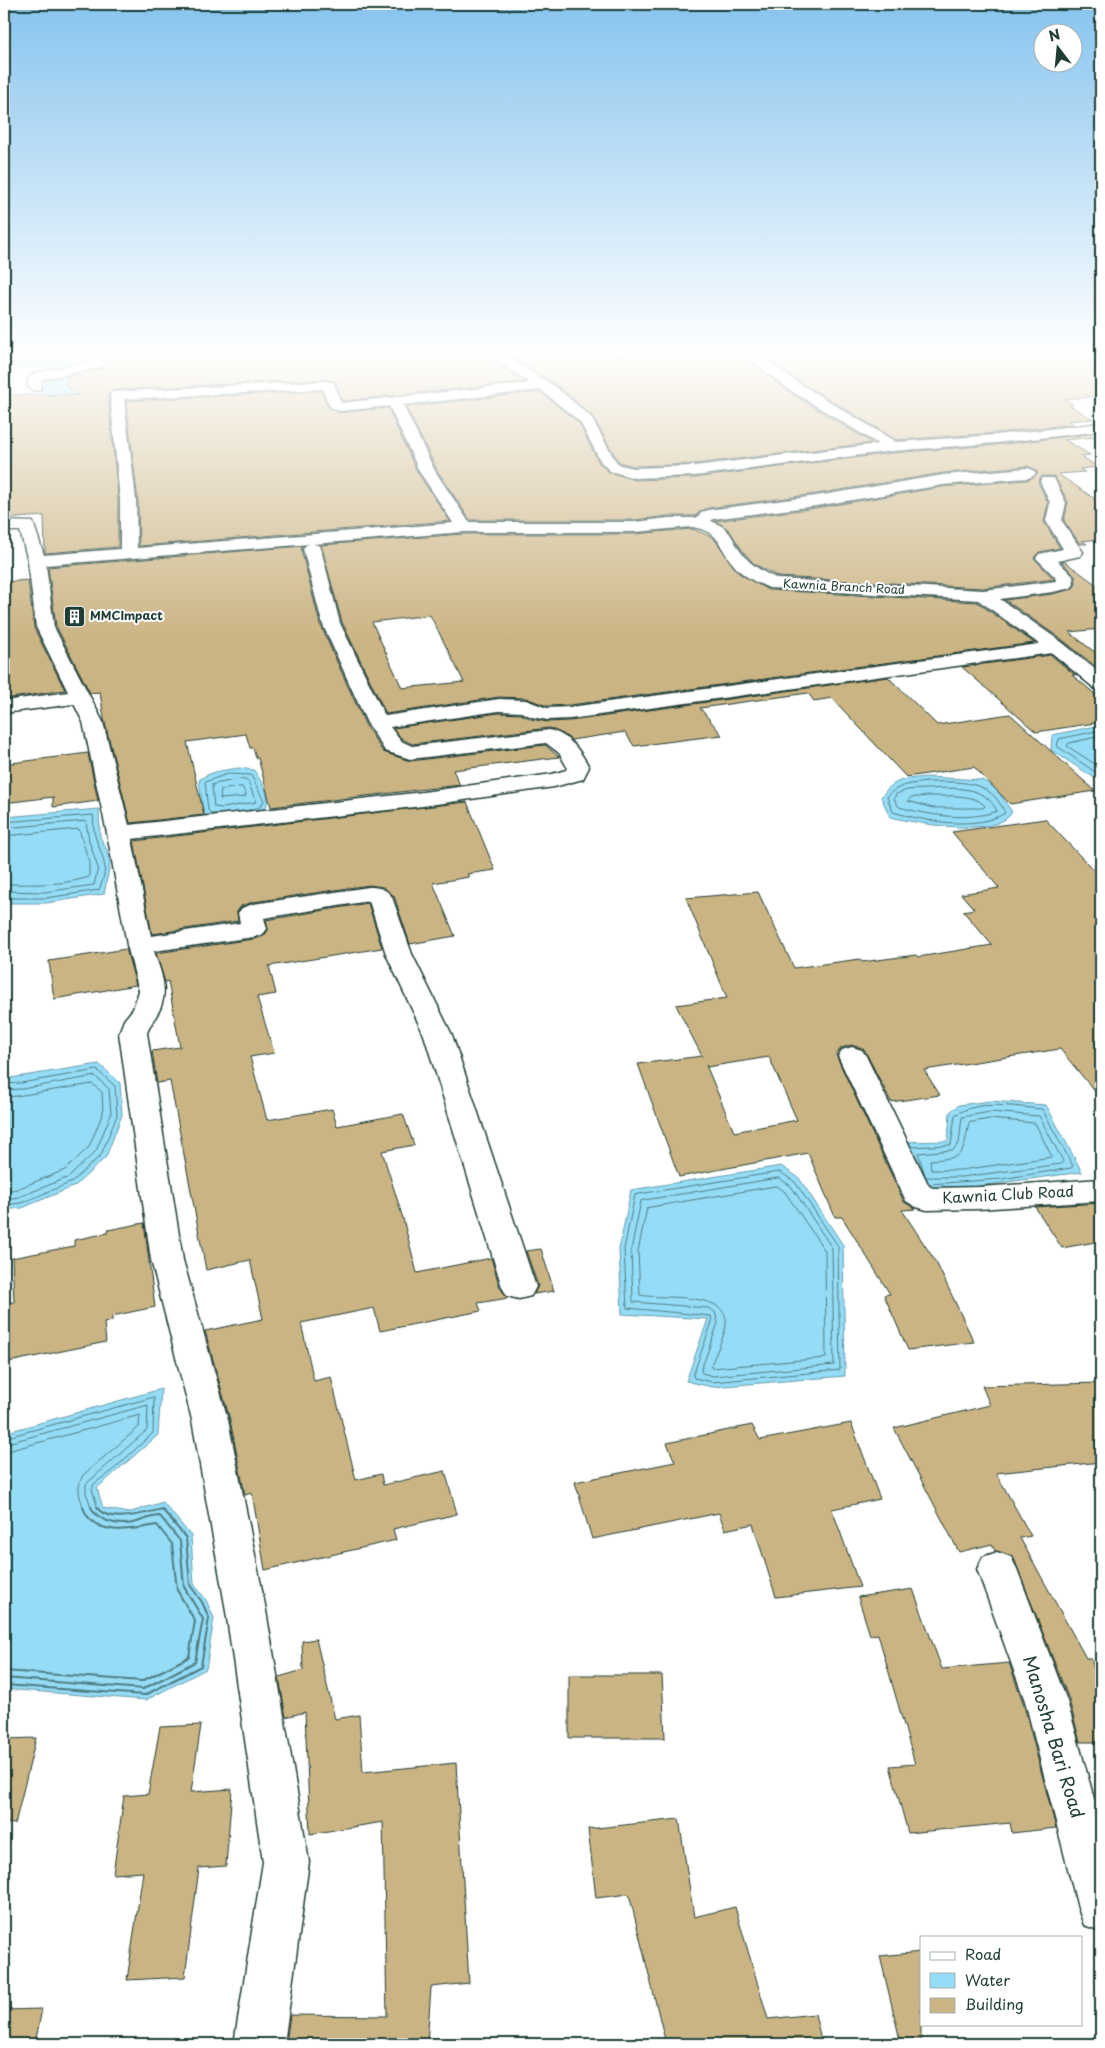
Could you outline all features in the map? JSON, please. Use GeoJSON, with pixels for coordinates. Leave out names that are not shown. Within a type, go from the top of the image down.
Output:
{"type":"FeatureCollection","features":[{"type":"Feature","properties":{"kind":"street"},"geometry":{"type":"LineString","coordinates":[[123,452],[128,500],[129,553]]}},
{"type":"Feature","properties":{"kind":"street"},"geometry":{"type":"LineString","coordinates":[[418,452],[427,471],[464,527]]}},
{"type":"Feature","properties":{"kind":"street"},"geometry":{"type":"LineString","coordinates":[[603,452],[615,468],[634,473],[694,471],[855,452]]}},
{"type":"Feature","properties":{"kind":"street"},"geometry":{"type":"LineString","coordinates":[[700,523],[708,515],[796,504],[943,480],[1028,472]]}},
{"type":"Feature","properties":{"kind":"street","name":"Kawnia Branch Road"},"geometry":{"type":"LineString","coordinates":[[37,561],[464,527],[636,527],[657,524],[700,523],[709,525],[723,534],[742,566],[756,576],[775,584],[983,595],[1065,584],[1064,576],[1045,558],[1074,552],[1054,521],[1058,504],[1048,481]]}},
{"type":"Feature","properties":{"kind":"street"},"geometry":{"type":"LineString","coordinates":[[4,526],[27,526],[37,561],[45,627],[93,722],[119,833],[140,945],[152,991],[146,1010],[138,1020],[133,1033],[166,1260],[210,1420],[245,1605],[286,1862],[259,2044]]}},
{"type":"Feature","properties":{"kind":"street"},"geometry":{"type":"LineString","coordinates":[[119,833],[423,799],[554,780],[575,774],[578,767],[557,740],[549,736],[410,753],[394,746],[382,732],[331,623],[312,549]]}},
{"type":"Feature","properties":{"kind":"street"},"geometry":{"type":"LineString","coordinates":[[983,595],[1056,647],[1101,684]]}},
{"type":"Feature","properties":{"kind":"street"},"geometry":{"type":"LineString","coordinates":[[377,722],[499,705],[526,706],[532,711],[555,714],[585,712],[1056,647]]}},
{"type":"Feature","properties":{"kind":"street"},"geometry":{"type":"LineString","coordinates":[[4,707],[79,696]]}},
{"type":"Feature","properties":{"kind":"street"},"geometry":{"type":"LineString","coordinates":[[140,945],[254,929],[250,913],[253,912],[369,894],[375,894],[380,897],[399,954],[438,1035],[519,1287]]}},
{"type":"Feature","properties":{"kind":"street","name":"Kawnia Club Road"},"geometry":{"type":"LineString","coordinates":[[852,1056],[917,1192],[927,1199],[979,1198],[1101,1190]]}},
{"type":"Feature","properties":{"kind":"street","name":"Manosha Bari Road"},"geometry":{"type":"LineString","coordinates":[[997,1569],[1046,1701],[1101,1908]]}},
{"type":"Feature","properties":{"kind":"water"},"geometry":{"type":"Polygon","coordinates":[[[1101,725],[1101,782],[1051,750],[1052,735],[1101,725]]]}},
{"type":"Feature","properties":{"kind":"water"},"geometry":{"type":"Polygon","coordinates":[[[239,768],[254,770],[266,791],[266,807],[262,812],[208,819],[203,812],[199,780],[213,773],[239,768]]]}},
{"type":"Feature","properties":{"kind":"water"},"geometry":{"type":"Polygon","coordinates":[[[927,777],[982,780],[996,788],[1012,812],[1004,820],[991,825],[974,827],[918,823],[890,817],[881,797],[886,791],[901,781],[927,777]]]}},
{"type":"Feature","properties":{"kind":"water"},"geometry":{"type":"Polygon","coordinates":[[[99,809],[100,837],[107,850],[110,864],[104,894],[46,903],[4,903],[4,817],[99,809]]]}},
{"type":"Feature","properties":{"kind":"water"},"geometry":{"type":"Polygon","coordinates":[[[99,1064],[120,1083],[122,1115],[106,1157],[75,1186],[22,1208],[4,1210],[4,1079],[99,1064]]]}},
{"type":"Feature","properties":{"kind":"water"},"geometry":{"type":"Polygon","coordinates":[[[990,1101],[1046,1105],[1082,1172],[963,1188],[919,1190],[900,1142],[948,1141],[950,1112],[959,1105],[990,1101]]]}},
{"type":"Feature","properties":{"kind":"water"},"geometry":{"type":"Polygon","coordinates":[[[781,1166],[799,1178],[843,1245],[845,1376],[712,1387],[686,1381],[708,1319],[622,1314],[619,1249],[631,1190],[781,1166]]]}},
{"type":"Feature","properties":{"kind":"water"},"geometry":{"type":"Polygon","coordinates":[[[161,1389],[158,1435],[97,1488],[103,1508],[128,1513],[163,1502],[191,1536],[194,1584],[206,1600],[214,1618],[206,1669],[146,1700],[4,1689],[4,1433],[161,1389]]]}},
{"type":"Feature","properties":{"kind":"building"},"geometry":{"type":"Polygon","coordinates":[[[4,452],[113,452],[118,500],[118,547],[45,553],[44,516],[4,519],[4,452]]]}},
{"type":"Feature","properties":{"kind":"building"},"geometry":{"type":"Polygon","coordinates":[[[132,452],[408,452],[417,472],[450,521],[139,546],[138,500],[132,452]]]}},
{"type":"Feature","properties":{"kind":"building"},"geometry":{"type":"Polygon","coordinates":[[[428,452],[593,452],[599,463],[609,472],[634,480],[694,478],[911,452],[1084,452],[1090,455],[1081,456],[1098,467],[1080,469],[1085,472],[1058,474],[1101,503],[1101,539],[1082,541],[1087,544],[1080,544],[1064,521],[1068,502],[1054,476],[1042,476],[1038,482],[1048,503],[1044,522],[1060,548],[1039,552],[1034,558],[1054,579],[983,588],[778,577],[753,563],[729,530],[715,521],[816,508],[943,487],[1028,480],[1038,473],[1028,466],[943,473],[816,494],[708,508],[695,516],[668,516],[635,520],[470,520],[437,470],[428,452]]]}},
{"type":"Feature","properties":{"kind":"building"},"geometry":{"type":"Polygon","coordinates":[[[613,452],[799,452],[694,464],[634,466],[621,463],[613,452]]]}},
{"type":"Feature","properties":{"kind":"building"},"geometry":{"type":"Polygon","coordinates":[[[692,529],[713,537],[739,573],[768,590],[977,602],[1034,643],[570,705],[547,706],[526,698],[499,697],[386,714],[342,622],[321,545],[464,534],[635,534],[692,529]],[[430,615],[372,622],[402,688],[464,682],[430,615]]]}},
{"type":"Feature","properties":{"kind":"building"},"geometry":{"type":"Polygon","coordinates":[[[303,546],[301,549],[320,624],[365,724],[383,752],[410,761],[545,745],[559,757],[453,770],[460,785],[271,807],[258,758],[256,758],[253,748],[250,748],[246,734],[187,742],[204,815],[130,823],[104,719],[100,692],[90,693],[56,626],[48,567],[303,546]]]}},
{"type":"Feature","properties":{"kind":"building"},"geometry":{"type":"Polygon","coordinates":[[[1064,561],[1101,588],[1101,629],[1069,632],[1101,657],[1101,671],[1064,641],[1005,600],[1053,594],[1072,589],[1076,584],[1075,576],[1062,562],[1064,561]]]}},
{"type":"Feature","properties":{"kind":"building"},"geometry":{"type":"Polygon","coordinates":[[[28,580],[34,628],[65,690],[4,699],[4,582],[28,580]]]}},
{"type":"Feature","properties":{"kind":"building"},"geometry":{"type":"Polygon","coordinates":[[[1051,655],[1101,699],[1101,722],[1036,732],[962,667],[1051,655]]]}},
{"type":"Feature","properties":{"kind":"building"},"geometry":{"type":"Polygon","coordinates":[[[888,677],[937,725],[1010,714],[1095,791],[1010,804],[974,767],[906,777],[832,698],[814,701],[808,693],[700,708],[722,735],[634,746],[625,732],[571,740],[549,728],[412,744],[402,739],[393,728],[499,713],[521,714],[531,719],[547,722],[570,721],[888,677]]]}},
{"type":"Feature","properties":{"kind":"building"},"geometry":{"type":"Polygon","coordinates":[[[88,753],[98,801],[53,807],[53,797],[4,803],[4,764],[88,753]]]}},
{"type":"Feature","properties":{"kind":"building"},"geometry":{"type":"Polygon","coordinates":[[[467,802],[495,870],[467,874],[469,877],[433,883],[455,936],[410,944],[394,896],[383,887],[369,885],[253,902],[241,906],[237,912],[238,921],[152,934],[134,841],[467,802]]]}},
{"type":"Feature","properties":{"kind":"building"},"geometry":{"type":"Polygon","coordinates":[[[1045,819],[1101,878],[1101,1099],[1060,1049],[924,1070],[940,1095],[891,1102],[864,1049],[851,1045],[841,1048],[836,1055],[904,1202],[916,1209],[902,1210],[937,1264],[974,1342],[908,1350],[884,1295],[890,1294],[842,1217],[835,1217],[808,1153],[679,1177],[638,1064],[702,1056],[676,1005],[727,998],[686,898],[758,892],[794,968],[860,959],[862,962],[916,955],[918,957],[992,945],[963,911],[974,909],[961,894],[999,888],[952,832],[1045,819]],[[769,1057],[707,1067],[706,1065],[734,1132],[797,1120],[769,1057]]]}},
{"type":"Feature","properties":{"kind":"building"},"geometry":{"type":"Polygon","coordinates":[[[368,903],[382,948],[269,966],[276,994],[257,997],[274,1053],[250,1057],[267,1120],[332,1109],[337,1126],[403,1114],[414,1145],[382,1151],[402,1215],[417,1273],[491,1258],[500,1288],[508,1298],[478,1303],[481,1311],[380,1331],[374,1308],[301,1323],[314,1381],[331,1377],[356,1480],[381,1474],[383,1485],[445,1471],[457,1514],[393,1529],[396,1540],[265,1570],[252,1493],[245,1495],[230,1420],[205,1331],[263,1319],[250,1260],[206,1270],[170,1081],[157,1083],[152,1051],[180,1047],[168,981],[165,982],[156,953],[254,939],[264,936],[268,930],[266,920],[368,903]]]}},
{"type":"Feature","properties":{"kind":"building"},"geometry":{"type":"Polygon","coordinates":[[[126,949],[136,985],[54,999],[49,961],[126,949]]]}},
{"type":"Feature","properties":{"kind":"building"},"geometry":{"type":"Polygon","coordinates":[[[1101,1203],[1101,1241],[1062,1248],[1035,1207],[1101,1203]]]}},
{"type":"Feature","properties":{"kind":"building"},"geometry":{"type":"Polygon","coordinates":[[[144,1223],[155,1307],[112,1316],[112,1321],[104,1323],[106,1342],[4,1363],[4,1303],[14,1302],[12,1258],[74,1246],[74,1240],[108,1233],[108,1230],[144,1223]]]}},
{"type":"Feature","properties":{"kind":"building"},"geometry":{"type":"Polygon","coordinates":[[[541,1249],[554,1291],[534,1294],[538,1286],[526,1251],[541,1249]]]}},
{"type":"Feature","properties":{"kind":"building"},"geometry":{"type":"Polygon","coordinates":[[[1101,1383],[1101,1462],[996,1473],[1031,1536],[1020,1538],[1086,1658],[1091,1658],[1101,1694],[1101,1742],[1080,1742],[1069,1700],[1013,1556],[995,1551],[992,1544],[959,1552],[894,1428],[990,1405],[982,1386],[1101,1383]]]}},
{"type":"Feature","properties":{"kind":"building"},"geometry":{"type":"Polygon","coordinates":[[[851,1423],[880,1499],[832,1509],[860,1587],[776,1597],[753,1524],[725,1530],[719,1513],[592,1539],[575,1482],[675,1462],[667,1443],[752,1425],[760,1440],[851,1423]]]}},
{"type":"Feature","properties":{"kind":"building"},"geometry":{"type":"Polygon","coordinates":[[[913,1589],[942,1669],[1009,1663],[1023,1702],[1056,1828],[1012,1833],[1010,1823],[908,1833],[890,1766],[915,1764],[878,1634],[870,1635],[858,1597],[913,1589]]]}},
{"type":"Feature","properties":{"kind":"building"},"geometry":{"type":"Polygon","coordinates":[[[316,1639],[335,1719],[359,1715],[363,1772],[456,1763],[469,1983],[431,1987],[427,2044],[286,2044],[290,2015],[387,2016],[383,1822],[310,1834],[305,1712],[286,1717],[279,1677],[303,1670],[302,1641],[316,1639]]]}},
{"type":"Feature","properties":{"kind":"building"},"geometry":{"type":"Polygon","coordinates":[[[569,1675],[662,1675],[665,1738],[569,1738],[569,1675]]]}},
{"type":"Feature","properties":{"kind":"building"},"geometry":{"type":"Polygon","coordinates":[[[201,1725],[191,1792],[232,1789],[226,1866],[199,1868],[185,1977],[127,1980],[143,1872],[113,1874],[124,1796],[148,1794],[160,1727],[201,1725]]]}},
{"type":"Feature","properties":{"kind":"building"},"geometry":{"type":"Polygon","coordinates":[[[36,1738],[15,1824],[4,1823],[4,1739],[36,1738]]]}},
{"type":"Feature","properties":{"kind":"building"},"geometry":{"type":"Polygon","coordinates":[[[679,1819],[694,1917],[735,1907],[768,2019],[815,2014],[822,2044],[666,2044],[629,1894],[596,1898],[588,1829],[679,1819]]]}},
{"type":"Feature","properties":{"kind":"building"},"geometry":{"type":"Polygon","coordinates":[[[920,1952],[921,2044],[901,2044],[880,1956],[920,1952]]]}},
{"type":"Feature","properties":{"kind":"building"},"geometry":{"type":"Polygon","coordinates":[[[42,2009],[35,2044],[4,2044],[4,2010],[42,2009]]]}},
{"type":"Feature","properties":{"kind":"place","name":"MMCImpact"},"geometry":{"type":"Point","coordinates":[74,616]}}]}
